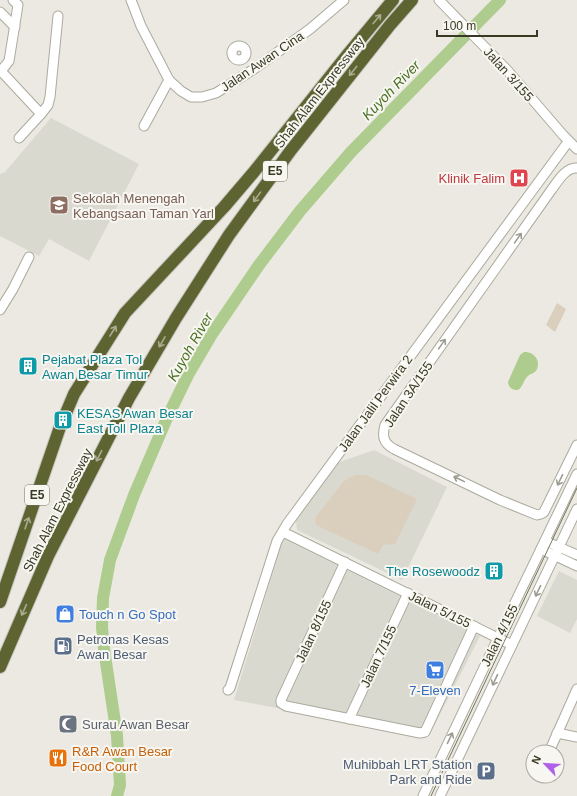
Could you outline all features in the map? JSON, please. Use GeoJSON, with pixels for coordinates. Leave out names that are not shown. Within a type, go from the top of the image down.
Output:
{"type":"FeatureCollection","features":[{"type":"Feature","properties":{"kind":"highway","name":"Shah Alam Expressway"},"geometry":{"type":"LineString","coordinates":[[66,413],[74,394],[125,313],[234,196],[393,0]]}},
{"type":"Feature","properties":{"kind":"highway","name":"Shah Alam Expressway"},"geometry":{"type":"LineString","coordinates":[[0,667],[48,556],[129,398],[176,318],[229,235],[291,150],[390,25],[412,0]]}},
{"type":"Feature","properties":{"kind":"highway","name":"Shah Alam Expressway"},"geometry":{"type":"LineString","coordinates":[[0,602],[60,427]]}},
{"type":"Feature","properties":{"kind":"street"},"geometry":{"type":"LineString","coordinates":[[13,0],[18,5],[9,61],[0,71],[41,114]]}},
{"type":"Feature","properties":{"kind":"street","name":"Jalan Awan Cina"},"geometry":{"type":"LineString","coordinates":[[131,0],[141,26],[169,80],[181,91],[191,97],[202,97],[216,93],[254,69],[310,29],[344,0]]}},
{"type":"Feature","properties":{"kind":"street","name":"Jalan 3/155"},"geometry":{"type":"LineString","coordinates":[[439,0],[508,70],[568,142],[577,148]]}},
{"type":"Feature","properties":{"kind":"street"},"geometry":{"type":"LineString","coordinates":[[0,12],[15,27]]}},
{"type":"Feature","properties":{"kind":"street"},"geometry":{"type":"LineString","coordinates":[[19,138],[48,106],[58,16]]}},
{"type":"Feature","properties":{"kind":"street"},"geometry":{"type":"LineString","coordinates":[[245,58],[254,69]]}},
{"type":"Feature","properties":{"kind":"street"},"geometry":{"type":"LineString","coordinates":[[144,126],[169,80]]}},
{"type":"Feature","properties":{"kind":"street","name":"Jalan Jalil Perwira 2"},"geometry":{"type":"LineString","coordinates":[[228,690],[230,688],[277,541],[287,524],[568,142]]}},
{"type":"Feature","properties":{"kind":"street","name":"Jalan 3A/155"},"geometry":{"type":"LineString","coordinates":[[577,168],[574,167],[565,173],[552,189],[385,424],[383,433],[384,440],[387,445],[394,449],[500,500],[537,515],[544,512],[577,445]]}},
{"type":"Feature","properties":{"kind":"street"},"geometry":{"type":"LineString","coordinates":[[0,310],[29,258]]}},
{"type":"Feature","properties":{"kind":"street","name":"Jalan 4/155"},"geometry":{"type":"LineString","coordinates":[[423,796],[577,474]]}},
{"type":"Feature","properties":{"kind":"street","name":"Jalan 4/155"},"geometry":{"type":"LineString","coordinates":[[440,796],[577,509]]}},
{"type":"Feature","properties":{"kind":"street","name":"Jalan 5/155"},"geometry":{"type":"LineString","coordinates":[[283,532],[512,645]]}},
{"type":"Feature","properties":{"kind":"street"},"geometry":{"type":"LineString","coordinates":[[543,545],[557,551],[577,555]]}},
{"type":"Feature","properties":{"kind":"street"},"geometry":{"type":"LineString","coordinates":[[557,551],[577,566]]}},
{"type":"Feature","properties":{"kind":"street","name":"Jalan 8/155"},"geometry":{"type":"LineString","coordinates":[[345,562],[281,700],[286,706],[349,719]]}},
{"type":"Feature","properties":{"kind":"street","name":"Jalan 7/155"},"geometry":{"type":"LineString","coordinates":[[349,719],[408,594]]}},
{"type":"Feature","properties":{"kind":"street"},"geometry":{"type":"LineString","coordinates":[[349,719],[420,733],[425,732],[474,626]]}},
{"type":"Feature","properties":{"kind":"street"},"geometry":{"type":"LineString","coordinates":[[552,744],[577,689]]}},
{"type":"Feature","properties":{"kind":"street"},"geometry":{"type":"LineString","coordinates":[[557,733],[577,737]]}},
{"type":"Feature","properties":{"kind":"shaded area","name":"Sekolah Menengah Kebangsaan Taman Yarl"},"geometry":{"type":"Polygon","coordinates":[[[51,118],[139,164],[89,261],[49,239],[39,256],[0,236],[0,174],[5,172],[51,118]]]}},
{"type":"Feature","properties":{"kind":"shaded area"},"geometry":{"type":"Polygon","coordinates":[[[557,303],[566,309],[555,332],[546,325],[557,303]]]}},
{"type":"Feature","properties":{"kind":"shaded area"},"geometry":{"type":"Polygon","coordinates":[[[524,352],[530,353],[537,359],[538,366],[534,373],[527,377],[520,389],[514,390],[509,386],[508,382],[520,355],[524,352]]]}},
{"type":"Feature","properties":{"kind":"shaded area"},"geometry":{"type":"Polygon","coordinates":[[[374,450],[447,487],[402,580],[297,530],[296,520],[337,463],[374,450]]]}},
{"type":"Feature","properties":{"kind":"shaded area"},"geometry":{"type":"Polygon","coordinates":[[[355,475],[366,475],[417,499],[395,544],[383,545],[378,554],[316,525],[315,518],[344,481],[355,475]]]}},
{"type":"Feature","properties":{"kind":"shaded area"},"geometry":{"type":"Polygon","coordinates":[[[284,539],[480,636],[429,736],[234,700],[284,539]]]}},
{"type":"Feature","properties":{"kind":"shaded area"},"geometry":{"type":"Polygon","coordinates":[[[559,571],[577,580],[577,619],[570,633],[537,616],[559,571]]]}},
{"type":"Feature","properties":{"kind":"waterway","name":"Kuyoh River"},"geometry":{"type":"LineString","coordinates":[[117,796],[120,785],[117,736],[104,649],[102,627],[103,598],[110,560],[134,495],[167,418],[188,375],[212,334],[259,265],[300,211],[351,152],[500,0]]}},
{"type":"Feature","properties":{"kind":"tram line"},"geometry":{"type":"LineString","coordinates":[[431,796],[577,488]]}},
{"type":"Feature","properties":{"kind":"place","name":"Klinik Falim"},"geometry":{"type":"Point","coordinates":[519,178]}},
{"type":"Feature","properties":{"kind":"place","name":"Sekolah Menengah Kebangsaan Taman Yarl"},"geometry":{"type":"Point","coordinates":[59,205]}},
{"type":"Feature","properties":{"kind":"place","name":"Pejabat Plaza Tol Awan Besar Timur"},"geometry":{"type":"Point","coordinates":[28,366]}},
{"type":"Feature","properties":{"kind":"place","name":"KESAS Awan Besar East Toll Plaza"},"geometry":{"type":"Point","coordinates":[63,420]}},
{"type":"Feature","properties":{"kind":"place","name":"The Rosewoodz"},"geometry":{"type":"Point","coordinates":[494,571]}},
{"type":"Feature","properties":{"kind":"place","name":"Touch n Go Spot"},"geometry":{"type":"Point","coordinates":[65,614]}},
{"type":"Feature","properties":{"kind":"place","name":"Petronas Kesas Awan Besar"},"geometry":{"type":"Point","coordinates":[63,646]}},
{"type":"Feature","properties":{"kind":"place","name":"7-Eleven"},"geometry":{"type":"Point","coordinates":[435,670]}},
{"type":"Feature","properties":{"kind":"place","name":"Surau Awan Besar"},"geometry":{"type":"Point","coordinates":[68,724]}},
{"type":"Feature","properties":{"kind":"place","name":"R&R Awan Besar Food Court"},"geometry":{"type":"Point","coordinates":[58,758]}},
{"type":"Feature","properties":{"kind":"place","name":"Muhibbah LRT Station Park and Ride"},"geometry":{"type":"Point","coordinates":[486,771]}}]}
